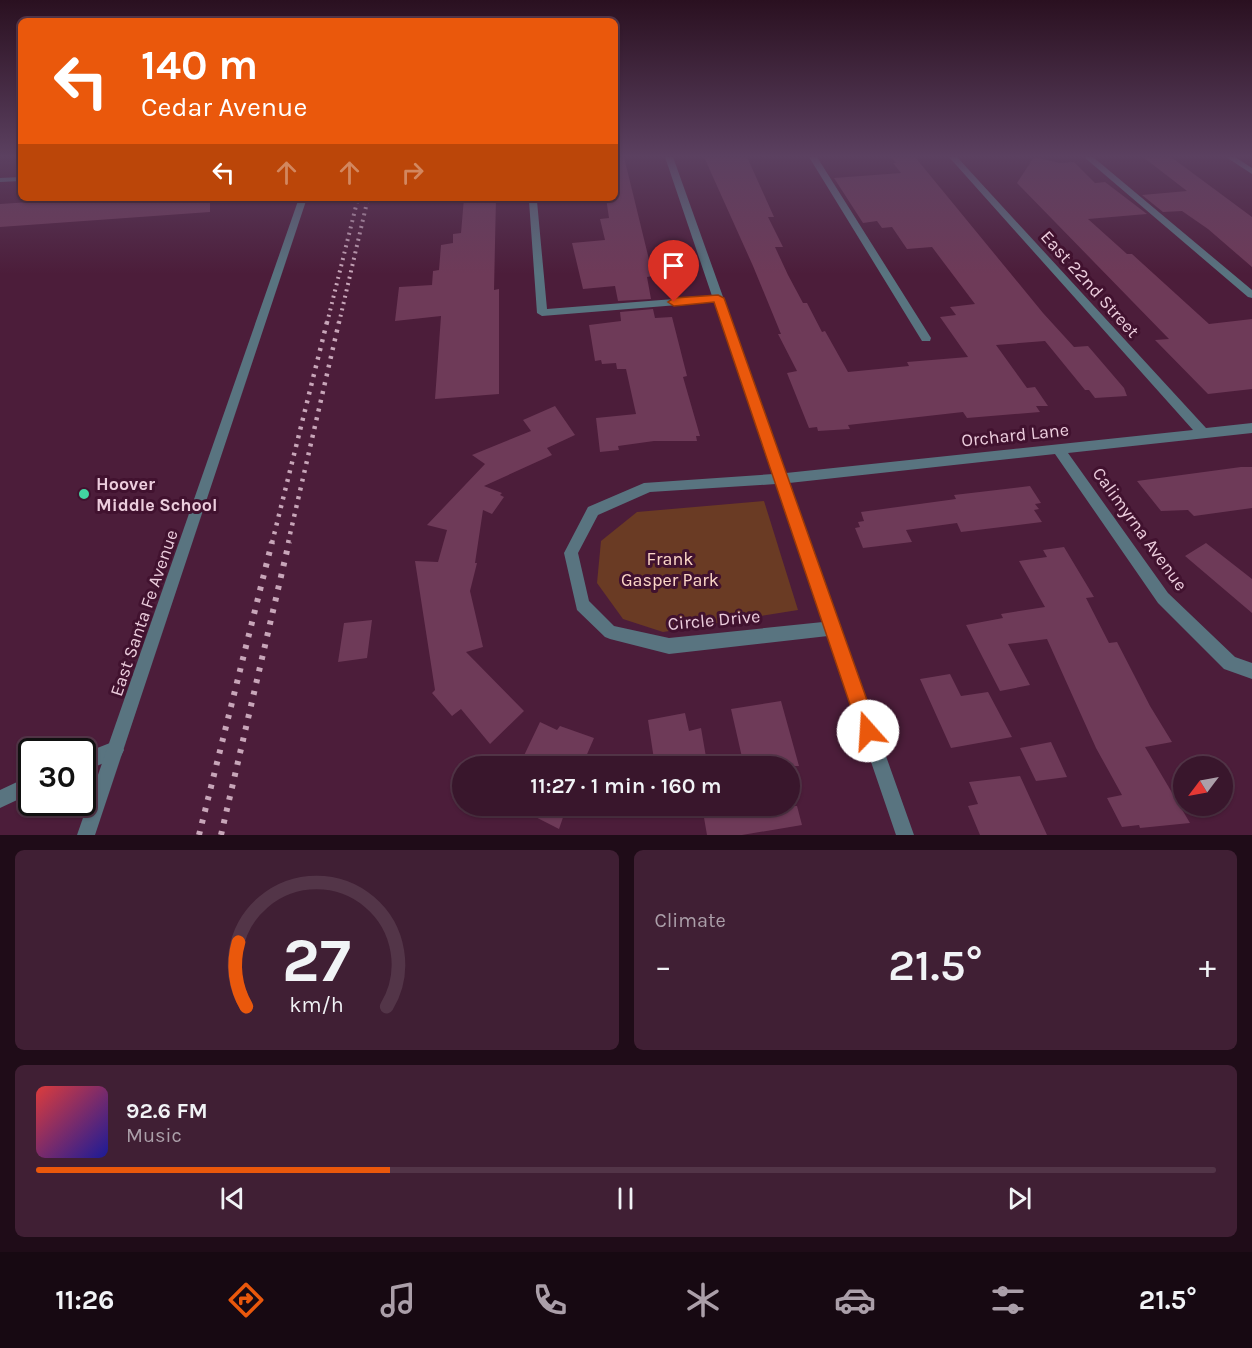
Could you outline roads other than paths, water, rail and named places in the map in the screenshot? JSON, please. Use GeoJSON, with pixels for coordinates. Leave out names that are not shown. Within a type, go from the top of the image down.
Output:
{"type":"FeatureCollection","features":[{"type":"Feature","properties":{"kind":"street"},"geometry":{"type":"LineString","coordinates":[[683,196],[905,835]]}},
{"type":"Feature","properties":{"kind":"street"},"geometry":{"type":"LineString","coordinates":[[837,196],[926,339]]}},
{"type":"Feature","properties":{"kind":"street","name":"East 22nd Street"},"geometry":{"type":"LineString","coordinates":[[988,196],[1203,433]]}},
{"type":"Feature","properties":{"kind":"street"},"geometry":{"type":"LineString","coordinates":[[1134,196],[1252,295]]}},
{"type":"Feature","properties":{"kind":"street","name":"East Santa Fe Avenue"},"geometry":{"type":"LineString","coordinates":[[86,835],[302,201]]}},
{"type":"Feature","properties":{"kind":"street"},"geometry":{"type":"LineString","coordinates":[[533,201],[542,313],[718,298]]}},
{"type":"Feature","properties":{"kind":"street","name":"Orchard Lane"},"geometry":{"type":"LineString","coordinates":[[781,479],[1252,428]]}},
{"type":"Feature","properties":{"kind":"street","name":"Calimyrna Avenue"},"geometry":{"type":"LineString","coordinates":[[1058,449],[1163,598],[1230,663],[1252,670]]}},
{"type":"Feature","properties":{"kind":"street","name":"Circle Drive"},"geometry":{"type":"LineString","coordinates":[[781,479],[649,487],[593,511],[571,552],[582,605],[610,632],[669,646],[832,628]]}},
{"type":"Feature","properties":{"kind":"street"},"geometry":{"type":"LineString","coordinates":[[96,757],[115,750]]}},
{"type":"Feature","properties":{"kind":"street"},"geometry":{"type":"LineString","coordinates":[[0,799],[18,791]]}},
{"type":"Feature","properties":{"kind":"railway"},"geometry":{"type":"LineString","coordinates":[[327,323],[357,201]]}},
{"type":"Feature","properties":{"kind":"railway"},"geometry":{"type":"LineString","coordinates":[[339,323],[367,201]]}},
{"type":"Feature","properties":{"kind":"railway"},"geometry":{"type":"LineString","coordinates":[[272,543],[327,322]]}},
{"type":"Feature","properties":{"kind":"railway"},"geometry":{"type":"LineString","coordinates":[[288,543],[339,322]]}},
{"type":"Feature","properties":{"kind":"railway"},"geometry":{"type":"LineString","coordinates":[[199,835],[272,542]]}},
{"type":"Feature","properties":{"kind":"railway"},"geometry":{"type":"LineString","coordinates":[[221,835],[289,542]]}},
{"type":"Feature","properties":{"kind":"place","name":"Hoover Middle School"},"geometry":{"type":"Point","coordinates":[84,494]}},
{"type":"Feature","properties":{"kind":"park label","name":"Frank Gasper Park"},"geometry":{"type":"Point","coordinates":[670,569]}}]}
